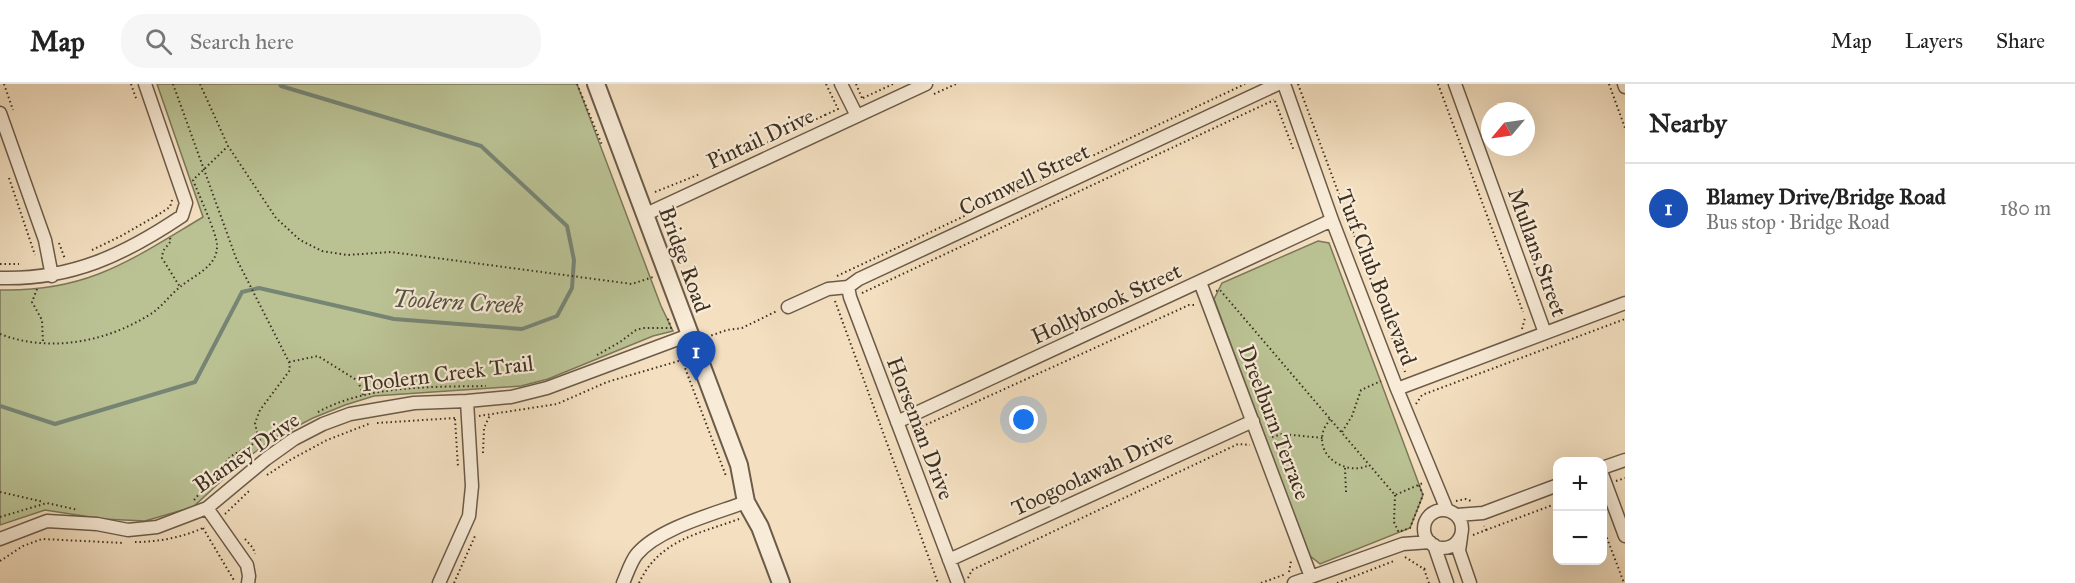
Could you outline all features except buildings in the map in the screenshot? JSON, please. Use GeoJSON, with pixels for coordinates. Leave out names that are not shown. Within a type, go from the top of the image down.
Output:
{"type":"FeatureCollection","features":[{"type":"Feature","properties":{"kind":"street"},"geometry":{"type":"LineString","coordinates":[[0,278],[38,278],[87,268],[105,261],[182,216],[186,203],[145,84]]}},
{"type":"Feature","properties":{"kind":"street","name":"Bridge Road"},"geometry":{"type":"LineString","coordinates":[[596,84],[739,465],[743,510],[760,527],[781,583]]}},
{"type":"Feature","properties":{"kind":"street"},"geometry":{"type":"LineString","coordinates":[[841,84],[856,116]]}},
{"type":"Feature","properties":{"kind":"street","name":"Pintail Drive"},"geometry":{"type":"LineString","coordinates":[[644,214],[926,84]]}},
{"type":"Feature","properties":{"kind":"street","name":"Turf Club Boulevard"},"geometry":{"type":"LineString","coordinates":[[1284,84],[1332,220],[1398,373],[1397,389],[1434,481],[1452,512]]}},
{"type":"Feature","properties":{"kind":"street","name":"Mullans Street"},"geometry":{"type":"LineString","coordinates":[[1455,84],[1545,333]]}},
{"type":"Feature","properties":{"kind":"street","name":"Cornwell Street"},"geometry":{"type":"LineString","coordinates":[[788,307],[833,289],[848,286],[1274,86]]}},
{"type":"Feature","properties":{"kind":"street"},"geometry":{"type":"LineString","coordinates":[[0,113],[45,240],[52,276]]}},
{"type":"Feature","properties":{"kind":"street","name":"Hollybrook Street"},"geometry":{"type":"LineString","coordinates":[[897,422],[1202,287],[1332,220]]}},
{"type":"Feature","properties":{"kind":"street","name":"Horseman Drive"},"geometry":{"type":"LineString","coordinates":[[848,286],[850,297],[897,422],[963,581]]}},
{"type":"Feature","properties":{"kind":"street","name":"Dreelburn Terrace"},"geometry":{"type":"LineString","coordinates":[[1202,287],[1254,443],[1309,571]]}},
{"type":"Feature","properties":{"kind":"street"},"geometry":{"type":"LineString","coordinates":[[1397,389],[1625,303]]}},
{"type":"Feature","properties":{"kind":"street","name":"Blamey Drive"},"geometry":{"type":"LineString","coordinates":[[0,539],[47,521],[97,524],[128,530],[157,527],[207,508],[294,439],[323,424],[350,414],[414,403],[511,397],[547,388],[689,335]]}},
{"type":"Feature","properties":{"kind":"street"},"geometry":{"type":"LineString","coordinates":[[439,583],[469,516],[472,486],[467,401]]}},
{"type":"Feature","properties":{"kind":"street","name":"Toogoolawah Drive"},"geometry":{"type":"LineString","coordinates":[[954,558],[1247,423]]}},
{"type":"Feature","properties":{"kind":"street"},"geometry":{"type":"LineString","coordinates":[[1607,466],[1625,460]]}},
{"type":"Feature","properties":{"kind":"street","name":"Turf Club Boulevard"},"geometry":{"type":"LineString","coordinates":[[1428,518],[1434,481]]}},
{"type":"Feature","properties":{"kind":"street"},"geometry":{"type":"LineString","coordinates":[[1292,578],[1401,538],[1436,511],[1483,513],[1553,487]]}},
{"type":"Feature","properties":{"kind":"street"},"geometry":{"type":"LineString","coordinates":[[1607,487],[1625,536]]}},
{"type":"Feature","properties":{"kind":"street"},"geometry":{"type":"LineString","coordinates":[[207,508],[247,565],[248,583]]}},
{"type":"Feature","properties":{"kind":"street"},"geometry":{"type":"LineString","coordinates":[[623,583],[636,555],[653,540],[673,530],[743,510]]}},
{"type":"Feature","properties":{"kind":"street"},"geometry":{"type":"LineString","coordinates":[[1452,512],[1462,525],[1459,551],[1470,583]]}},
{"type":"Feature","properties":{"kind":"street"},"geometry":{"type":"LineString","coordinates":[[1401,538],[1446,548],[1457,542],[1483,513]]}},
{"type":"Feature","properties":{"kind":"street"},"geometry":{"type":"LineString","coordinates":[[1428,518],[1425,533],[1432,544],[1447,583]]}},
{"type":"Feature","properties":{"kind":"path"},"geometry":{"type":"LineString","coordinates":[[4,84],[15,115]]}},
{"type":"Feature","properties":{"kind":"path"},"geometry":{"type":"LineString","coordinates":[[131,84],[138,105]]}},
{"type":"Feature","properties":{"kind":"path"},"geometry":{"type":"LineString","coordinates":[[173,84],[236,258],[289,362],[290,370],[260,410],[255,423],[260,442]]}},
{"type":"Feature","properties":{"kind":"path"},"geometry":{"type":"LineString","coordinates":[[200,84],[228,146],[276,218],[300,240],[322,251],[347,255],[391,252],[632,284],[653,277]]}},
{"type":"Feature","properties":{"kind":"path"},"geometry":{"type":"LineString","coordinates":[[825,115],[838,109],[826,84]]}},
{"type":"Feature","properties":{"kind":"path"},"geometry":{"type":"LineString","coordinates":[[863,98],[892,84]]}},
{"type":"Feature","properties":{"kind":"path"},"geometry":{"type":"LineString","coordinates":[[938,583],[833,298],[836,277],[1245,84]]}},
{"type":"Feature","properties":{"kind":"path"},"geometry":{"type":"LineString","coordinates":[[1438,84],[1526,319],[1522,329]]}},
{"type":"Feature","properties":{"kind":"path"},"geometry":{"type":"LineString","coordinates":[[1609,84],[1625,128]]}},
{"type":"Feature","properties":{"kind":"path"},"geometry":{"type":"LineString","coordinates":[[862,293],[1275,101],[1274,86]]}},
{"type":"Feature","properties":{"kind":"path"},"geometry":{"type":"LineString","coordinates":[[0,334],[11,339],[60,344],[115,333],[151,314],[180,287],[207,268],[215,259],[218,244],[193,180],[204,172],[228,146]]}},
{"type":"Feature","properties":{"kind":"path"},"geometry":{"type":"LineString","coordinates":[[8,174],[38,264],[68,258]]}},
{"type":"Feature","properties":{"kind":"path"},"geometry":{"type":"LineString","coordinates":[[84,253],[156,216],[170,207],[172,200]]}},
{"type":"Feature","properties":{"kind":"path"},"geometry":{"type":"LineString","coordinates":[[156,216],[171,241],[163,251],[162,258],[180,287]]}},
{"type":"Feature","properties":{"kind":"path"},"geometry":{"type":"LineString","coordinates":[[1523,234],[1551,309],[1560,315]]}},
{"type":"Feature","properties":{"kind":"path"},"geometry":{"type":"LineString","coordinates":[[38,278],[38,286],[32,302],[42,320],[43,343]]}},
{"type":"Feature","properties":{"kind":"path"},"geometry":{"type":"LineString","coordinates":[[1193,305],[1202,287],[1220,291],[1395,495],[1394,522],[1401,538],[1410,528],[1423,495],[1419,484]]}},
{"type":"Feature","properties":{"kind":"path"},"geometry":{"type":"LineString","coordinates":[[914,439],[921,427],[1189,304],[1198,305]]}},
{"type":"Feature","properties":{"kind":"path"},"geometry":{"type":"LineString","coordinates":[[707,337],[742,328],[765,315],[788,307]]}},
{"type":"Feature","properties":{"kind":"path"},"geometry":{"type":"LineString","coordinates":[[1416,404],[1422,395],[1625,319]]}},
{"type":"Feature","properties":{"kind":"path"},"geometry":{"type":"LineString","coordinates":[[593,357],[636,330],[670,328]]}},
{"type":"Feature","properties":{"kind":"path"},"geometry":{"type":"LineString","coordinates":[[289,362],[318,356],[358,381],[364,397]]}},
{"type":"Feature","properties":{"kind":"path"},"geometry":{"type":"LineString","coordinates":[[266,476],[327,440],[372,423],[490,415],[557,404],[607,382],[682,360],[729,485]]}},
{"type":"Feature","properties":{"kind":"path"},"geometry":{"type":"LineString","coordinates":[[1342,432],[1352,416],[1361,390],[1398,373]]}},
{"type":"Feature","properties":{"kind":"path","name":"Toolern Creek Trail"},"geometry":{"type":"LineString","coordinates":[[312,415],[327,407],[402,390],[488,386]]}},
{"type":"Feature","properties":{"kind":"path"},"geometry":{"type":"LineString","coordinates":[[454,418],[458,473]]}},
{"type":"Feature","properties":{"kind":"path"},"geometry":{"type":"LineString","coordinates":[[1330,419],[1323,430],[1326,453],[1345,468],[1355,470],[1369,465]]}},
{"type":"Feature","properties":{"kind":"path"},"geometry":{"type":"LineString","coordinates":[[1247,423],[1254,443]]}},
{"type":"Feature","properties":{"kind":"path"},"geometry":{"type":"LineString","coordinates":[[192,502],[231,456],[275,432],[282,432],[291,427]]}},
{"type":"Feature","properties":{"kind":"path"},"geometry":{"type":"LineString","coordinates":[[963,581],[972,570],[1238,444],[1254,443],[1282,434],[1323,438]]}},
{"type":"Feature","properties":{"kind":"path"},"geometry":{"type":"LineString","coordinates":[[1345,468],[1346,492]]}},
{"type":"Feature","properties":{"kind":"path"},"geometry":{"type":"LineString","coordinates":[[1395,495],[1419,484],[1434,481]]}},
{"type":"Feature","properties":{"kind":"path"},"geometry":{"type":"LineString","coordinates":[[0,561],[23,546],[42,539],[110,543],[151,542],[175,537],[203,528],[229,512],[249,490]]}},
{"type":"Feature","properties":{"kind":"path"},"geometry":{"type":"LineString","coordinates":[[0,492],[86,512]]}},
{"type":"Feature","properties":{"kind":"path"},"geometry":{"type":"LineString","coordinates":[[0,517],[47,503]]}},
{"type":"Feature","properties":{"kind":"path"},"geometry":{"type":"LineString","coordinates":[[1486,530],[1553,505]]}},
{"type":"Feature","properties":{"kind":"path"},"geometry":{"type":"LineString","coordinates":[[639,583],[653,559],[665,549],[743,510]]}},
{"type":"Feature","properties":{"kind":"path"},"geometry":{"type":"LineString","coordinates":[[203,528],[236,583]]}},
{"type":"Feature","properties":{"kind":"path"},"geometry":{"type":"LineString","coordinates":[[1607,538],[1624,583]]}},
{"type":"Feature","properties":{"kind":"path"},"geometry":{"type":"LineString","coordinates":[[1288,552],[1292,563],[1292,578]]}},
{"type":"Feature","properties":{"kind":"path"},"geometry":{"type":"LineString","coordinates":[[954,558],[963,581]]}},
{"type":"Feature","properties":{"kind":"path"},"geometry":{"type":"LineString","coordinates":[[1424,569],[1429,583]]}},
{"type":"Feature","properties":{"kind":"path"},"geometry":{"type":"LineString","coordinates":[[1260,583],[1292,578],[1309,571]]}},
{"type":"Feature","properties":{"kind":"path"},"geometry":{"type":"LineString","coordinates":[[963,581],[970,583]]}},
{"type":"Feature","properties":{"kind":"green space"},"geometry":{"type":"Polygon","coordinates":[[[157,84],[577,84],[661,306],[673,331],[653,336],[548,379],[521,386],[374,396],[345,405],[274,438],[243,461],[193,507],[145,521],[103,519],[45,510],[0,525],[0,290],[31,289],[84,279],[130,260],[203,217],[157,84]]]}},
{"type":"Feature","properties":{"kind":"green space"},"geometry":{"type":"Polygon","coordinates":[[[1318,241],[1329,243],[1423,495],[1410,528],[1320,564],[1309,555],[1214,299],[1222,283],[1318,241]]]}},
{"type":"Feature","properties":{"kind":"waterway","name":"Toolern Creek"},"geometry":{"type":"LineString","coordinates":[[0,406],[55,424],[195,382],[242,292],[259,288],[394,319],[522,329],[557,316],[572,288],[574,260],[567,226],[481,146],[280,84]]}},
{"type":"Feature","properties":{"kind":"place","name":"Blamey Drive/Bridge Road"},"geometry":{"type":"Point","coordinates":[696,381]}}]}
